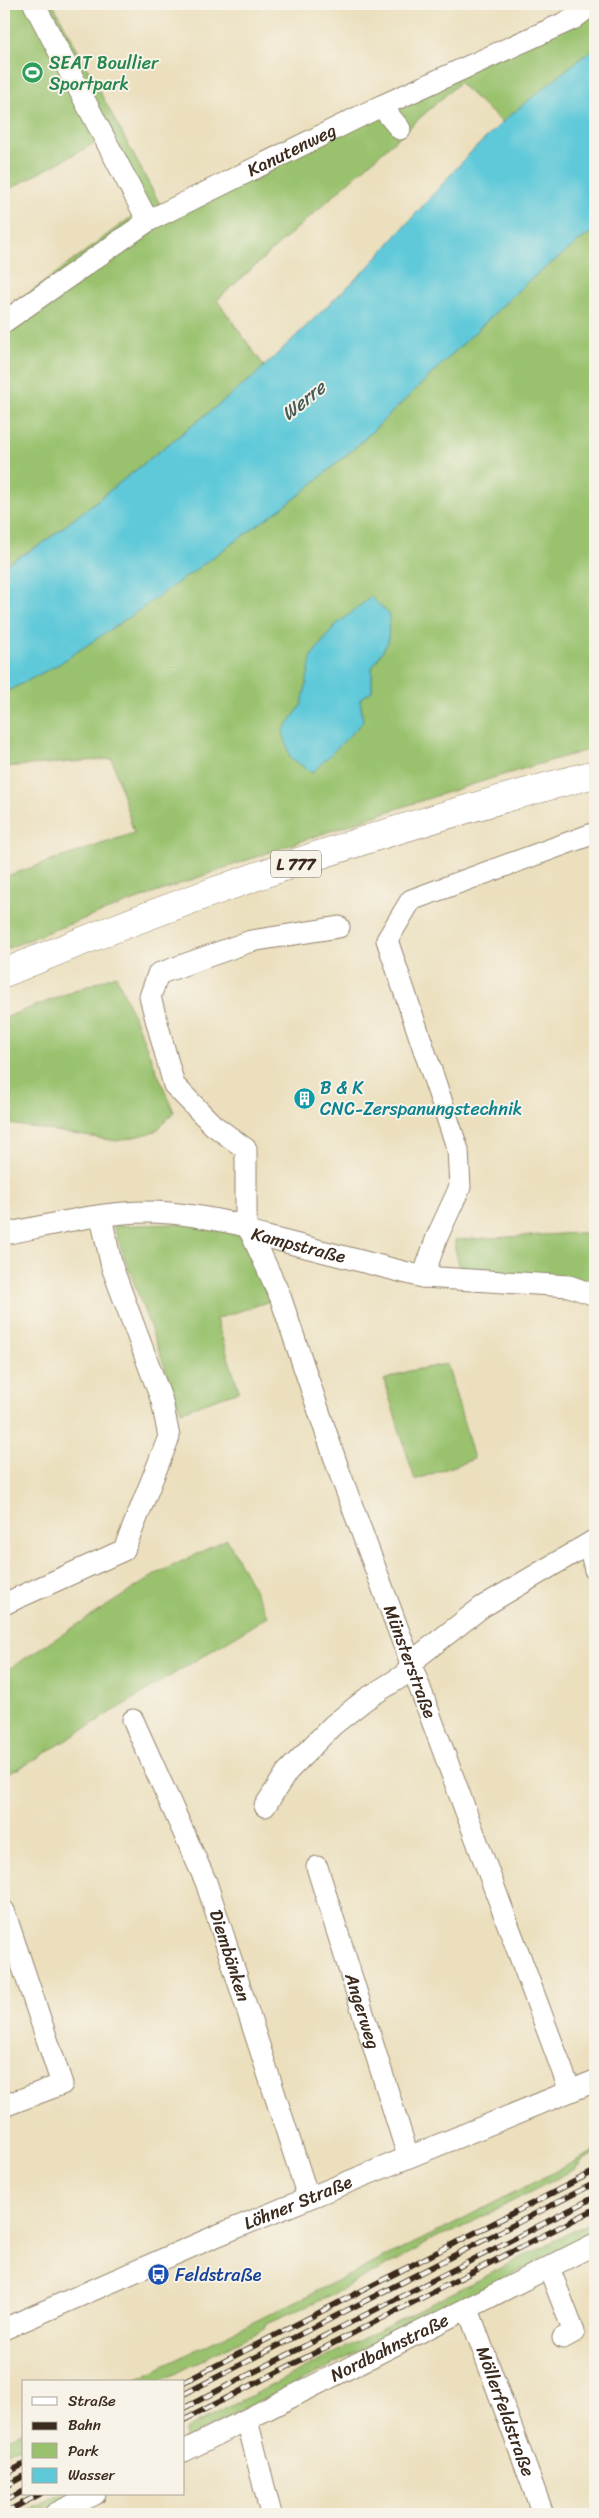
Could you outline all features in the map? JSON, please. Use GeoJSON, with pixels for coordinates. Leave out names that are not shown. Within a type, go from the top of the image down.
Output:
{"type":"FeatureCollection","features":[{"type":"Feature","properties":{"kind":"highway","name":"L 777"},"geometry":{"type":"LineString","coordinates":[[4,973],[248,880],[412,827],[595,774]]}},
{"type":"Feature","properties":{"kind":"street"},"geometry":{"type":"LineString","coordinates":[[34,4],[148,221]]}},
{"type":"Feature","properties":{"kind":"street","name":"Kanutenweg"},"geometry":{"type":"LineString","coordinates":[[4,322],[148,221],[381,106],[573,19],[593,4]]}},
{"type":"Feature","properties":{"kind":"street"},"geometry":{"type":"LineString","coordinates":[[381,106],[400,129]]}},
{"type":"Feature","properties":{"kind":"street"},"geometry":{"type":"LineString","coordinates":[[423,1278],[437,1237],[460,1187],[461,1169],[458,1150],[387,940],[410,900],[595,833]]}},
{"type":"Feature","properties":{"kind":"street"},"geometry":{"type":"LineString","coordinates":[[248,1230],[246,1149],[213,1126],[174,1085],[150,997],[158,974],[251,940],[338,927]]}},
{"type":"Feature","properties":{"kind":"street","name":"Kampstraße"},"geometry":{"type":"LineString","coordinates":[[4,1234],[101,1217],[146,1212],[175,1213],[200,1216],[423,1278],[569,1286],[595,1295]]}},
{"type":"Feature","properties":{"kind":"street"},"geometry":{"type":"LineString","coordinates":[[4,1604],[124,1550],[169,1437],[162,1401],[112,1267],[101,1217]]}},
{"type":"Feature","properties":{"kind":"street","name":"Münsterstraße"},"geometry":{"type":"LineString","coordinates":[[248,1230],[280,1296],[339,1471],[570,2091]]}},
{"type":"Feature","properties":{"kind":"street"},"geometry":{"type":"LineString","coordinates":[[265,1806],[286,1772],[333,1725],[366,1699],[404,1675],[419,1656],[482,1607],[592,1542],[595,1570]]}},
{"type":"Feature","properties":{"kind":"street","name":"Diembänken"},"geometry":{"type":"LineString","coordinates":[[132,1720],[206,1882],[308,2197]]}},
{"type":"Feature","properties":{"kind":"street","name":"Angerweg"},"geometry":{"type":"LineString","coordinates":[[317,1867],[408,2156]]}},
{"type":"Feature","properties":{"kind":"street"},"geometry":{"type":"LineString","coordinates":[[4,1911],[62,2084],[4,2106]]}},
{"type":"Feature","properties":{"kind":"street","name":"Löhner Straße"},"geometry":{"type":"LineString","coordinates":[[4,2329],[149,2264],[308,2197],[595,2081]]}},
{"type":"Feature","properties":{"kind":"street","name":"Nordbahnstraße"},"geometry":{"type":"LineString","coordinates":[[185,2451],[595,2244]]}},
{"type":"Feature","properties":{"kind":"street"},"geometry":{"type":"LineString","coordinates":[[550,2268],[574,2332],[563,2338]]}},
{"type":"Feature","properties":{"kind":"street","name":"Möllerfeldstraße"},"geometry":{"type":"LineString","coordinates":[[468,2309],[544,2514]]}},
{"type":"Feature","properties":{"kind":"street"},"geometry":{"type":"LineString","coordinates":[[247,2420],[272,2514]]}},
{"type":"Feature","properties":{"kind":"street"},"geometry":{"type":"LineString","coordinates":[[55,2514],[91,2496]]}},
{"type":"Feature","properties":{"kind":"green space"},"geometry":{"type":"Polygon","coordinates":[[[4,4],[53,4],[163,210],[570,15],[562,4],[595,4],[595,49],[581,58],[503,123],[459,83],[217,300],[264,366],[251,379],[42,544],[4,565],[4,312],[134,215],[95,143],[4,192],[4,4]]]}},
{"type":"Feature","properties":{"kind":"green space"},"geometry":{"type":"Polygon","coordinates":[[[595,229],[595,748],[457,789],[320,835],[48,932],[4,950],[4,877],[134,833],[112,759],[4,767],[4,693],[59,664],[297,497],[359,444],[526,283],[595,229]],[[388,642],[302,704],[284,732],[312,772],[363,722],[360,699],[372,691],[372,668],[388,642]]]}},
{"type":"Feature","properties":{"kind":"green space"},"geometry":{"type":"Polygon","coordinates":[[[116,975],[174,1112],[155,1132],[117,1141],[4,1123],[4,1018],[116,975]]]}},
{"type":"Feature","properties":{"kind":"green space"},"geometry":{"type":"Polygon","coordinates":[[[199,1223],[241,1235],[270,1301],[216,1319],[239,1391],[181,1411],[113,1226],[199,1223]]]}},
{"type":"Feature","properties":{"kind":"green space"},"geometry":{"type":"Polygon","coordinates":[[[595,1232],[595,1291],[462,1275],[455,1249],[455,1240],[595,1232]]]}},
{"type":"Feature","properties":{"kind":"green space"},"geometry":{"type":"Polygon","coordinates":[[[447,1364],[474,1459],[415,1480],[384,1380],[409,1371],[447,1364]]]}},
{"type":"Feature","properties":{"kind":"green space"},"geometry":{"type":"Polygon","coordinates":[[[227,1539],[268,1616],[29,1763],[4,1776],[4,1672],[158,1573],[227,1539]]]}},
{"type":"Feature","properties":{"kind":"green space"},"geometry":{"type":"Polygon","coordinates":[[[595,2151],[595,2154],[584,2159],[575,2169],[453,2232],[433,2238],[417,2250],[333,2294],[267,2323],[265,2328],[162,2380],[135,2380],[433,2234],[595,2151]]]}},
{"type":"Feature","properties":{"kind":"green space"},"geometry":{"type":"Polygon","coordinates":[[[595,2220],[595,2232],[185,2439],[185,2429],[595,2220]]]}},
{"type":"Feature","properties":{"kind":"green space"},"geometry":{"type":"Polygon","coordinates":[[[22,2432],[22,2446],[4,2453],[4,2440],[22,2432]]]}},
{"type":"Feature","properties":{"kind":"green space"},"geometry":{"type":"Polygon","coordinates":[[[55,2496],[70,2496],[33,2514],[20,2514],[55,2496]]]}},
{"type":"Feature","properties":{"kind":"water","name":"Werre"},"geometry":{"type":"Polygon","coordinates":[[[595,49],[595,229],[526,283],[359,444],[297,497],[138,611],[59,664],[4,693],[4,565],[42,544],[251,379],[369,266],[470,153],[508,117],[581,58],[595,49]]]}},
{"type":"Feature","properties":{"kind":"water"},"geometry":{"type":"Polygon","coordinates":[[[371,597],[389,614],[388,642],[372,668],[372,691],[360,699],[363,722],[312,773],[290,757],[283,731],[302,704],[312,655],[337,624],[371,597]]]}},
{"type":"Feature","properties":{"kind":"railway"},"geometry":{"type":"LineString","coordinates":[[185,2381],[595,2171]]}},
{"type":"Feature","properties":{"kind":"railway"},"geometry":{"type":"LineString","coordinates":[[185,2393],[595,2183]]}},
{"type":"Feature","properties":{"kind":"railway"},"geometry":{"type":"LineString","coordinates":[[185,2407],[595,2197]]}},
{"type":"Feature","properties":{"kind":"railway"},"geometry":{"type":"LineString","coordinates":[[185,2419],[595,2209]]}},
{"type":"Feature","properties":{"kind":"railway"},"geometry":{"type":"LineString","coordinates":[[4,2475],[22,2465]]}},
{"type":"Feature","properties":{"kind":"railway"},"geometry":{"type":"LineString","coordinates":[[4,2487],[22,2477]]}},
{"type":"Feature","properties":{"kind":"railway"},"geometry":{"type":"LineString","coordinates":[[4,2501],[22,2492]]}},
{"type":"Feature","properties":{"kind":"railway"},"geometry":{"type":"LineString","coordinates":[[4,2513],[36,2496]]}},
{"type":"Feature","properties":{"kind":"place","name":"SEAT Boullier Sportpark"},"geometry":{"type":"Point","coordinates":[33,73]}},
{"type":"Feature","properties":{"kind":"place","name":"B & K CNC-Zerspanungstechnik"},"geometry":{"type":"Point","coordinates":[304,1098]}},
{"type":"Feature","properties":{"kind":"place","name":"Feldstraße"},"geometry":{"type":"Point","coordinates":[159,2275]}}]}
